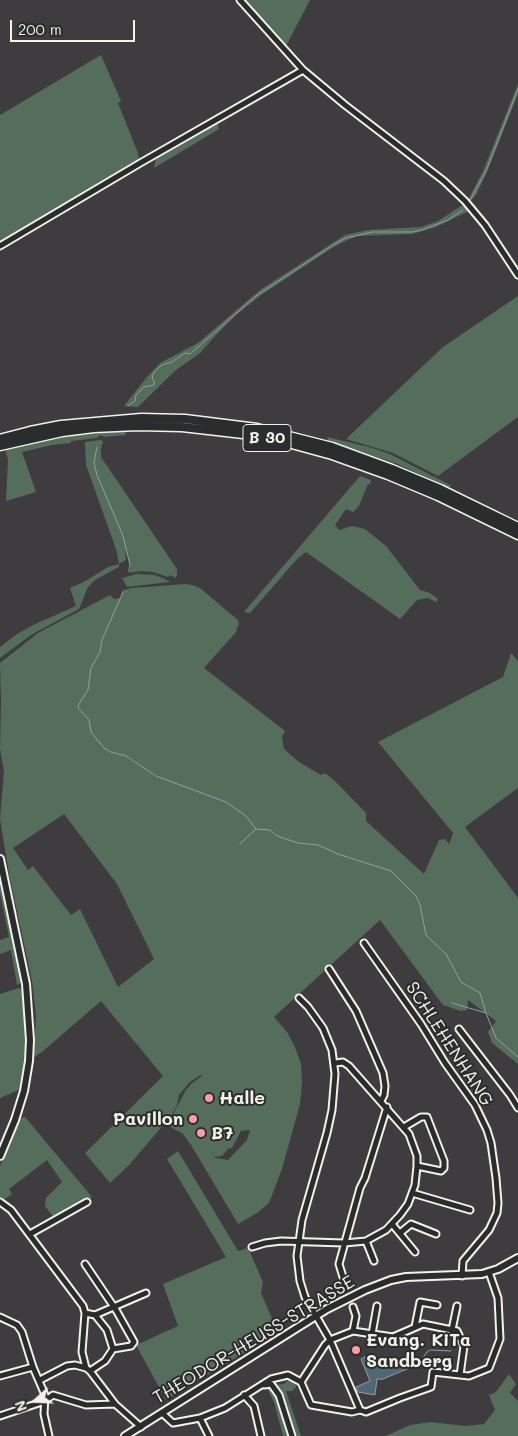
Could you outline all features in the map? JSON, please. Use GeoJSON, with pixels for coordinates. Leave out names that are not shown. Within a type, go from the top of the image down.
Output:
{"type":"FeatureCollection","features":[{"type":"Feature","properties":{"kind":"highway","name":"B 30"},"geometry":{"type":"LineString","coordinates":[[0,439],[30,430],[61,425],[141,418],[185,419],[257,428],[332,447],[392,469],[440,489],[518,527]]}},
{"type":"Feature","properties":{"kind":"highway","name":"B 30"},"geometry":{"type":"LineString","coordinates":[[0,446],[62,432],[112,427],[182,427],[252,435],[332,455],[388,475],[438,496],[518,535]]}},
{"type":"Feature","properties":{"kind":"street"},"geometry":{"type":"LineString","coordinates":[[240,0],[303,70],[345,105],[444,181],[465,201],[518,274]]}},
{"type":"Feature","properties":{"kind":"street"},"geometry":{"type":"LineString","coordinates":[[0,246],[303,70]]}},
{"type":"Feature","properties":{"kind":"street"},"geometry":{"type":"LineString","coordinates":[[0,859],[26,984],[30,1015],[29,1061],[24,1091],[0,1156]]}},
{"type":"Feature","properties":{"kind":"street","name":"SCHLEHENHANG"},"geometry":{"type":"LineString","coordinates":[[364,942],[421,1024],[444,1063],[466,1090],[487,1130],[494,1158],[497,1213],[489,1230],[464,1261],[462,1276]]}},
{"type":"Feature","properties":{"kind":"street"},"geometry":{"type":"LineString","coordinates":[[329,969],[356,1011],[380,1065],[385,1079],[384,1095],[381,1101]]}},
{"type":"Feature","properties":{"kind":"street"},"geometry":{"type":"LineString","coordinates":[[299,998],[308,1007],[322,1028],[332,1050],[335,1063],[332,1110],[302,1220],[297,1256],[300,1282],[305,1297],[330,1340],[360,1410]]}},
{"type":"Feature","properties":{"kind":"street"},"geometry":{"type":"LineString","coordinates":[[459,1029],[518,1108]]}},
{"type":"Feature","properties":{"kind":"street"},"geometry":{"type":"LineString","coordinates":[[252,1247],[274,1241],[344,1243],[366,1241],[380,1234],[392,1224],[404,1210],[412,1193],[417,1166],[414,1144],[404,1126],[349,1066],[343,1062],[335,1063]]}},
{"type":"Feature","properties":{"kind":"street"},"geometry":{"type":"LineString","coordinates":[[343,1277],[339,1264],[344,1243],[387,1107]]}},
{"type":"Feature","properties":{"kind":"street"},"geometry":{"type":"LineString","coordinates":[[404,1126],[421,1117],[427,1117],[444,1161],[444,1168],[441,1171],[417,1166]]}},
{"type":"Feature","properties":{"kind":"street"},"geometry":{"type":"LineString","coordinates":[[412,1193],[470,1210]]}},
{"type":"Feature","properties":{"kind":"street"},"geometry":{"type":"LineString","coordinates":[[0,1202],[11,1210],[79,1299],[85,1314],[82,1344],[88,1370],[115,1404],[142,1427]]}},
{"type":"Feature","properties":{"kind":"street"},"geometry":{"type":"LineString","coordinates":[[30,1234],[87,1202]]}},
{"type":"Feature","properties":{"kind":"street"},"geometry":{"type":"LineString","coordinates":[[392,1224],[415,1252]]}},
{"type":"Feature","properties":{"kind":"street"},"geometry":{"type":"LineString","coordinates":[[400,1233],[411,1224],[436,1234]]}},
{"type":"Feature","properties":{"kind":"street"},"geometry":{"type":"LineString","coordinates":[[366,1241],[374,1261]]}},
{"type":"Feature","properties":{"kind":"street","name":"THEODOR-HEUSS-STRASSE"},"geometry":{"type":"LineString","coordinates":[[125,1436],[317,1316],[365,1290],[391,1280],[421,1276],[462,1276],[489,1272],[498,1270],[518,1258]]}},
{"type":"Feature","properties":{"kind":"street"},"geometry":{"type":"LineString","coordinates":[[40,1380],[67,1366],[75,1365],[88,1370],[105,1361],[114,1349],[134,1344],[114,1307],[85,1264]]}},
{"type":"Feature","properties":{"kind":"street"},"geometry":{"type":"LineString","coordinates":[[162,1413],[173,1423],[200,1418],[225,1408],[271,1379],[288,1375],[301,1382],[311,1405],[352,1412],[360,1410],[366,1412],[431,1387],[433,1372],[469,1376],[488,1368],[500,1339],[498,1298],[489,1272]]}},
{"type":"Feature","properties":{"kind":"street"},"geometry":{"type":"LineString","coordinates":[[85,1314],[95,1315],[146,1292]]}},
{"type":"Feature","properties":{"kind":"street"},"geometry":{"type":"LineString","coordinates":[[415,1327],[420,1302],[437,1305]]}},
{"type":"Feature","properties":{"kind":"street"},"geometry":{"type":"LineString","coordinates":[[372,1334],[377,1306]]}},
{"type":"Feature","properties":{"kind":"street"},"geometry":{"type":"LineString","coordinates":[[452,1330],[457,1306]]}},
{"type":"Feature","properties":{"kind":"street"},"geometry":{"type":"LineString","coordinates":[[353,1307],[356,1316],[353,1331]]}},
{"type":"Feature","properties":{"kind":"street"},"geometry":{"type":"LineString","coordinates":[[95,1315],[107,1330],[114,1349]]}},
{"type":"Feature","properties":{"kind":"street"},"geometry":{"type":"LineString","coordinates":[[0,1317],[13,1322],[20,1328],[45,1395],[44,1414],[49,1436]]}},
{"type":"Feature","properties":{"kind":"street"},"geometry":{"type":"LineString","coordinates":[[301,1382],[330,1340],[353,1331],[393,1337],[423,1324],[457,1331],[464,1346],[460,1375]]}},
{"type":"Feature","properties":{"kind":"street"},"geometry":{"type":"LineString","coordinates":[[0,1376],[33,1367]]}},
{"type":"Feature","properties":{"kind":"street"},"geometry":{"type":"LineString","coordinates":[[259,1385],[271,1384],[276,1389],[292,1436]]}},
{"type":"Feature","properties":{"kind":"street"},"geometry":{"type":"LineString","coordinates":[[0,1416],[45,1401],[52,1395],[86,1405],[109,1406],[115,1404]]}},
{"type":"Feature","properties":{"kind":"street"},"geometry":{"type":"LineString","coordinates":[[244,1395],[254,1406],[261,1436]]}},
{"type":"Feature","properties":{"kind":"street"},"geometry":{"type":"LineString","coordinates":[[200,1418],[209,1436]]}},
{"type":"Feature","properties":{"kind":"green space"},"geometry":{"type":"Polygon","coordinates":[[[242,0],[310,0],[285,48],[242,0]]]}},
{"type":"Feature","properties":{"kind":"green space"},"geometry":{"type":"Polygon","coordinates":[[[101,55],[121,101],[118,103],[138,153],[138,162],[0,244],[0,115],[101,55]]]}},
{"type":"Feature","properties":{"kind":"green space"},"geometry":{"type":"Polygon","coordinates":[[[518,84],[518,94],[487,172],[476,195],[469,203],[467,202],[483,171],[518,84]]]}},
{"type":"Feature","properties":{"kind":"green space"},"geometry":{"type":"Polygon","coordinates":[[[215,123],[218,124],[219,129],[154,168],[157,154],[215,123]]]}},
{"type":"Feature","properties":{"kind":"green space"},"geometry":{"type":"Polygon","coordinates":[[[461,206],[466,206],[471,210],[436,227],[412,234],[358,236],[332,248],[261,295],[236,315],[200,353],[176,370],[138,407],[124,406],[160,363],[198,343],[260,290],[345,235],[368,230],[421,227],[438,221],[461,206]]]}},
{"type":"Feature","properties":{"kind":"green space"},"geometry":{"type":"Polygon","coordinates":[[[518,296],[518,417],[438,476],[393,453],[346,439],[443,347],[518,296]]]}},
{"type":"Feature","properties":{"kind":"green space"},"geometry":{"type":"Polygon","coordinates":[[[125,430],[126,435],[105,437],[100,435],[97,438],[71,441],[71,443],[22,452],[36,492],[6,501],[8,460],[5,449],[47,439],[125,430]]]}},
{"type":"Feature","properties":{"kind":"green space"},"geometry":{"type":"Polygon","coordinates":[[[327,437],[390,454],[452,486],[448,487],[395,463],[328,441],[327,437]]]}},
{"type":"Feature","properties":{"kind":"green space"},"geometry":{"type":"Polygon","coordinates":[[[101,440],[103,442],[101,457],[177,569],[175,578],[171,575],[168,577],[153,572],[140,571],[129,573],[131,568],[125,549],[126,560],[119,564],[116,549],[86,465],[85,442],[101,440]]]}},
{"type":"Feature","properties":{"kind":"green space"},"geometry":{"type":"Polygon","coordinates":[[[360,476],[371,480],[359,506],[353,512],[346,509],[335,525],[339,530],[352,526],[365,529],[386,546],[420,590],[430,593],[438,599],[436,602],[428,598],[417,600],[400,619],[306,552],[298,558],[250,613],[244,612],[360,476]]]}},
{"type":"Feature","properties":{"kind":"green space"},"geometry":{"type":"Polygon","coordinates":[[[119,564],[119,567],[95,580],[88,587],[79,609],[31,635],[0,658],[0,647],[17,634],[76,606],[70,588],[84,582],[108,567],[119,564]]]}},
{"type":"Feature","properties":{"kind":"green space"},"geometry":{"type":"Polygon","coordinates":[[[137,574],[154,575],[170,582],[127,587],[122,578],[137,574]]]}},
{"type":"Feature","properties":{"kind":"green space"},"geometry":{"type":"Polygon","coordinates":[[[192,585],[200,588],[238,620],[237,631],[204,668],[285,731],[282,737],[284,749],[299,762],[321,775],[325,773],[335,781],[366,813],[366,821],[424,874],[439,840],[445,839],[449,844],[453,833],[378,742],[503,677],[511,653],[518,661],[518,788],[465,827],[518,898],[518,1064],[492,1043],[488,1032],[496,1021],[468,1000],[467,1010],[461,1011],[443,1005],[380,920],[274,1017],[287,1032],[301,1064],[300,1104],[282,1169],[269,1203],[257,1213],[238,1224],[191,1145],[183,1134],[167,1125],[186,1090],[201,1075],[190,1082],[179,1095],[177,1105],[171,1116],[129,1165],[110,1183],[85,1153],[163,1076],[101,1001],[34,1057],[36,1015],[32,981],[9,874],[0,819],[4,771],[0,749],[0,663],[38,633],[110,595],[114,599],[121,598],[123,590],[192,585]],[[64,814],[13,848],[28,870],[33,866],[71,915],[80,909],[118,987],[154,959],[117,884],[64,814]],[[250,1130],[241,1131],[232,1148],[229,1148],[222,1156],[212,1157],[228,1160],[247,1140],[250,1130]]]}},
{"type":"Feature","properties":{"kind":"green space"},"geometry":{"type":"Polygon","coordinates":[[[0,869],[24,981],[17,985],[11,950],[0,954],[0,940],[9,937],[0,893],[0,869]]]}},
{"type":"Feature","properties":{"kind":"green space"},"geometry":{"type":"Polygon","coordinates":[[[19,988],[24,990],[28,1050],[21,1089],[0,1098],[0,994],[19,988]]]}},
{"type":"Feature","properties":{"kind":"green space"},"geometry":{"type":"Polygon","coordinates":[[[25,1117],[92,1197],[54,1218],[45,1206],[46,1198],[62,1182],[47,1160],[9,1189],[12,1194],[5,1199],[0,1199],[0,1167],[4,1152],[18,1119],[25,1117]]]}},
{"type":"Feature","properties":{"kind":"green space"},"geometry":{"type":"Polygon","coordinates":[[[178,1151],[238,1251],[248,1248],[263,1282],[261,1293],[278,1332],[166,1400],[136,1345],[178,1326],[163,1284],[226,1257],[167,1159],[178,1151]]]}},
{"type":"Feature","properties":{"kind":"green space"},"geometry":{"type":"Polygon","coordinates":[[[509,1374],[516,1384],[510,1393],[518,1401],[518,1436],[386,1436],[410,1425],[431,1422],[465,1426],[484,1424],[495,1410],[489,1395],[496,1392],[509,1374]]]}},
{"type":"Feature","properties":{"kind":"green space"},"geometry":{"type":"Polygon","coordinates":[[[289,1379],[295,1382],[296,1387],[292,1391],[286,1391],[301,1436],[283,1436],[274,1402],[266,1386],[284,1384],[289,1379]]]}},
{"type":"Feature","properties":{"kind":"water"},"geometry":{"type":"Polygon","coordinates":[[[365,1357],[386,1365],[393,1365],[416,1357],[414,1366],[383,1379],[377,1379],[375,1395],[358,1392],[356,1387],[370,1381],[361,1359],[365,1357]]]}},
{"type":"Feature","properties":{"kind":"waterway"},"geometry":{"type":"LineString","coordinates":[[469,202],[486,171],[518,89]]}},
{"type":"Feature","properties":{"kind":"waterway"},"geometry":{"type":"LineString","coordinates":[[128,406],[135,401],[136,395],[144,387],[154,385],[152,378],[154,372],[162,365],[172,362],[185,353],[190,354],[256,296],[336,243],[346,238],[372,232],[412,232],[422,230],[448,220],[463,210]]}},
{"type":"Feature","properties":{"kind":"waterway"},"geometry":{"type":"LineString","coordinates":[[97,447],[94,463],[97,475],[123,536],[130,565],[129,571]]}},
{"type":"Feature","properties":{"kind":"waterway"},"geometry":{"type":"LineString","coordinates":[[123,592],[102,640],[100,652],[91,668],[88,690],[78,708],[89,720],[91,732],[104,748],[126,756],[156,776],[226,802],[246,816],[256,829]]}},
{"type":"Feature","properties":{"kind":"waterway"},"geometry":{"type":"LineString","coordinates":[[240,844],[256,829],[270,830],[277,836],[298,843],[318,845],[338,854],[391,871],[416,896],[420,905],[426,935],[446,954],[461,982],[480,993],[486,1013]]}},
{"type":"Feature","properties":{"kind":"waterway"},"geometry":{"type":"LineString","coordinates":[[452,1003],[486,1013],[496,1038],[518,1057]]}},
{"type":"Feature","properties":{"kind":"waterway"},"geometry":{"type":"LineString","coordinates":[[422,1360],[430,1350],[451,1351]]}},
{"type":"Feature","properties":{"kind":"place","name":"Halle"},"geometry":{"type":"Point","coordinates":[209,1098]}},
{"type":"Feature","properties":{"kind":"place","name":"Pavillon"},"geometry":{"type":"Point","coordinates":[193,1119]}},
{"type":"Feature","properties":{"kind":"place","name":"B7"},"geometry":{"type":"Point","coordinates":[201,1133]}},
{"type":"Feature","properties":{"kind":"place","name":"Evang. KiTa Sandberg"},"geometry":{"type":"Point","coordinates":[356,1350]}}]}
